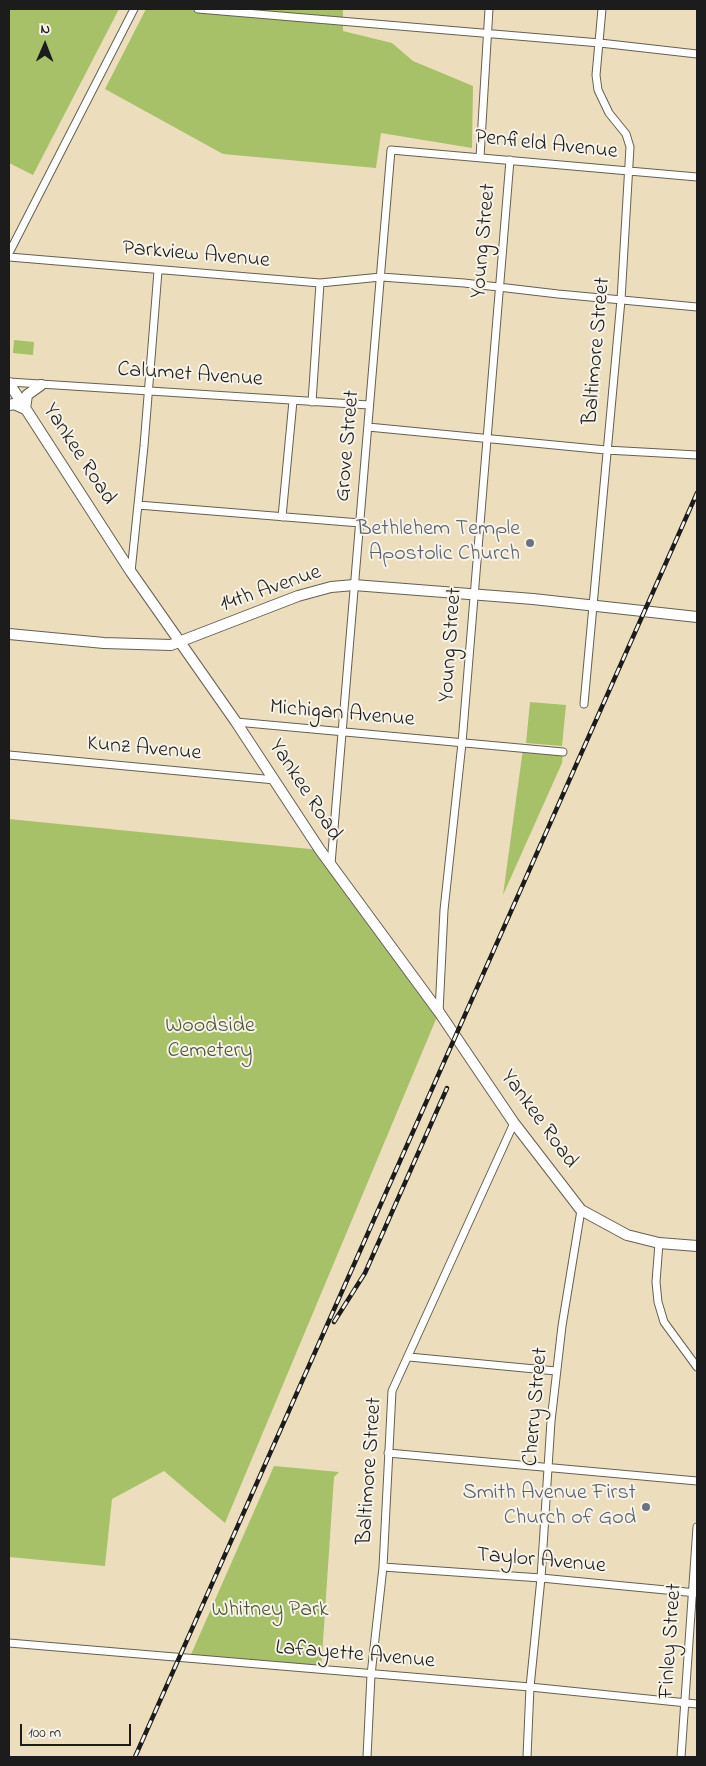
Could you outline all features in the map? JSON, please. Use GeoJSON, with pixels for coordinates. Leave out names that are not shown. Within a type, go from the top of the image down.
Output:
{"type":"FeatureCollection","features":[{"type":"Feature","properties":{"kind":"street"},"geometry":{"type":"LineString","coordinates":[[9,253],[134,9]]}},
{"type":"Feature","properties":{"kind":"street"},"geometry":{"type":"LineString","coordinates":[[198,9],[600,43],[697,54]]}},
{"type":"Feature","properties":{"kind":"street","name":"Young Street"},"geometry":{"type":"LineString","coordinates":[[480,157],[489,9]]}},
{"type":"Feature","properties":{"kind":"street","name":"Baltimore Street"},"geometry":{"type":"LineString","coordinates":[[584,704],[620,300],[630,146],[626,134],[609,113],[598,90],[596,75],[602,9]]}},
{"type":"Feature","properties":{"kind":"street","name":"Penfield Avenue"},"geometry":{"type":"LineString","coordinates":[[391,150],[697,177]]}},
{"type":"Feature","properties":{"kind":"street","name":"Grove Street"},"geometry":{"type":"LineString","coordinates":[[331,864],[391,150]]}},
{"type":"Feature","properties":{"kind":"street","name":"Young Street"},"geometry":{"type":"LineString","coordinates":[[439,1012],[444,910],[462,743],[473,594],[488,437],[498,286],[510,160]]}},
{"type":"Feature","properties":{"kind":"street","name":"Parkview Avenue"},"geometry":{"type":"LineString","coordinates":[[9,258],[320,283],[381,277],[498,286],[697,307]]}},
{"type":"Feature","properties":{"kind":"street"},"geometry":{"type":"LineString","coordinates":[[131,572],[149,391],[158,271]]}},
{"type":"Feature","properties":{"kind":"street"},"geometry":{"type":"LineString","coordinates":[[312,402],[320,283]]}},
{"type":"Feature","properties":{"kind":"street","name":"Calumet Avenue"},"geometry":{"type":"LineString","coordinates":[[9,383],[369,405]]}},
{"type":"Feature","properties":{"kind":"street","name":"Yankee Road"},"geometry":{"type":"LineString","coordinates":[[9,383],[131,572],[276,780],[331,864],[439,1012],[514,1123],[581,1210]]}},
{"type":"Feature","properties":{"kind":"street"},"geometry":{"type":"LineString","coordinates":[[9,405],[14,404],[25,409],[27,395],[41,385]]}},
{"type":"Feature","properties":{"kind":"street"},"geometry":{"type":"LineString","coordinates":[[282,517],[293,401]]}},
{"type":"Feature","properties":{"kind":"street"},"geometry":{"type":"LineString","coordinates":[[368,427],[488,437],[606,450],[697,455]]}},
{"type":"Feature","properties":{"kind":"street"},"geometry":{"type":"LineString","coordinates":[[138,506],[360,523]]}},
{"type":"Feature","properties":{"kind":"street","name":"14th Avenue"},"geometry":{"type":"LineString","coordinates":[[9,634],[162,646],[181,642],[298,596],[331,587],[354,586],[473,594],[697,617]]}},
{"type":"Feature","properties":{"kind":"street","name":"Michigan Avenue"},"geometry":{"type":"LineString","coordinates":[[236,722],[563,752]]}},
{"type":"Feature","properties":{"kind":"street","name":"Kunz Avenue"},"geometry":{"type":"LineString","coordinates":[[9,755],[276,780]]}},
{"type":"Feature","properties":{"kind":"street","name":"Baltimore Street"},"geometry":{"type":"LineString","coordinates":[[367,1757],[371,1675],[383,1567],[392,1391],[514,1123]]}},
{"type":"Feature","properties":{"kind":"street"},"geometry":{"type":"LineString","coordinates":[[581,1210],[627,1235],[659,1243],[697,1246]]}},
{"type":"Feature","properties":{"kind":"street","name":"Cherry Street"},"geometry":{"type":"LineString","coordinates":[[527,1757],[530,1687],[542,1578],[548,1466],[556,1371],[581,1210]]}},
{"type":"Feature","properties":{"kind":"street"},"geometry":{"type":"LineString","coordinates":[[659,1243],[656,1282],[664,1322],[697,1368]]}},
{"type":"Feature","properties":{"kind":"street"},"geometry":{"type":"LineString","coordinates":[[409,1357],[556,1371]]}},
{"type":"Feature","properties":{"kind":"street"},"geometry":{"type":"LineString","coordinates":[[388,1453],[697,1481]]}},
{"type":"Feature","properties":{"kind":"street","name":"Finley Street"},"geometry":{"type":"LineString","coordinates":[[681,1757],[684,1703],[695,1592],[697,1527]]}},
{"type":"Feature","properties":{"kind":"street","name":"Taylor Avenue"},"geometry":{"type":"LineString","coordinates":[[383,1567],[542,1578],[695,1592]]}},
{"type":"Feature","properties":{"kind":"street","name":"Lafayette Avenue"},"geometry":{"type":"LineString","coordinates":[[9,1643],[530,1687],[697,1704]]}},
{"type":"Feature","properties":{"kind":"green space"},"geometry":{"type":"Polygon","coordinates":[[[9,9],[119,9],[33,175],[9,163],[9,9]]]}},
{"type":"Feature","properties":{"kind":"green space"},"geometry":{"type":"Polygon","coordinates":[[[146,9],[343,9],[343,31],[392,43],[413,61],[473,86],[472,148],[381,133],[376,168],[223,154],[105,89],[146,9]]]}},
{"type":"Feature","properties":{"kind":"green space"},"geometry":{"type":"Polygon","coordinates":[[[14,340],[34,342],[33,355],[13,353],[14,340]]]}},
{"type":"Feature","properties":{"kind":"green space"},"geometry":{"type":"Polygon","coordinates":[[[530,702],[566,705],[562,746],[526,743],[530,702]]]}},
{"type":"Feature","properties":{"kind":"green space"},"geometry":{"type":"Polygon","coordinates":[[[523,749],[563,752],[562,763],[503,895],[523,749]]]}},
{"type":"Feature","properties":{"kind":"green space","name":"Woodside Cemetery"},"geometry":{"type":"Polygon","coordinates":[[[9,819],[320,850],[439,1012],[225,1523],[164,1471],[112,1499],[105,1566],[9,1557],[9,819]]]}},
{"type":"Feature","properties":{"kind":"green space","name":"Whitney Park"},"geometry":{"type":"Polygon","coordinates":[[[274,1466],[339,1472],[334,1477],[321,1671],[189,1659],[274,1466]]]}},
{"type":"Feature","properties":{"kind":"railway"},"geometry":{"type":"LineString","coordinates":[[135,1757],[697,493]]}},
{"type":"Feature","properties":{"kind":"railway"},"geometry":{"type":"LineString","coordinates":[[334,1322],[365,1273],[447,1088]]}},
{"type":"Feature","properties":{"kind":"place","name":"Bethlehem Temple Apostolic Church"},"geometry":{"type":"Point","coordinates":[530,543]}},
{"type":"Feature","properties":{"kind":"place","name":"Smith Avenue First Church of God"},"geometry":{"type":"Point","coordinates":[646,1507]}}]}
